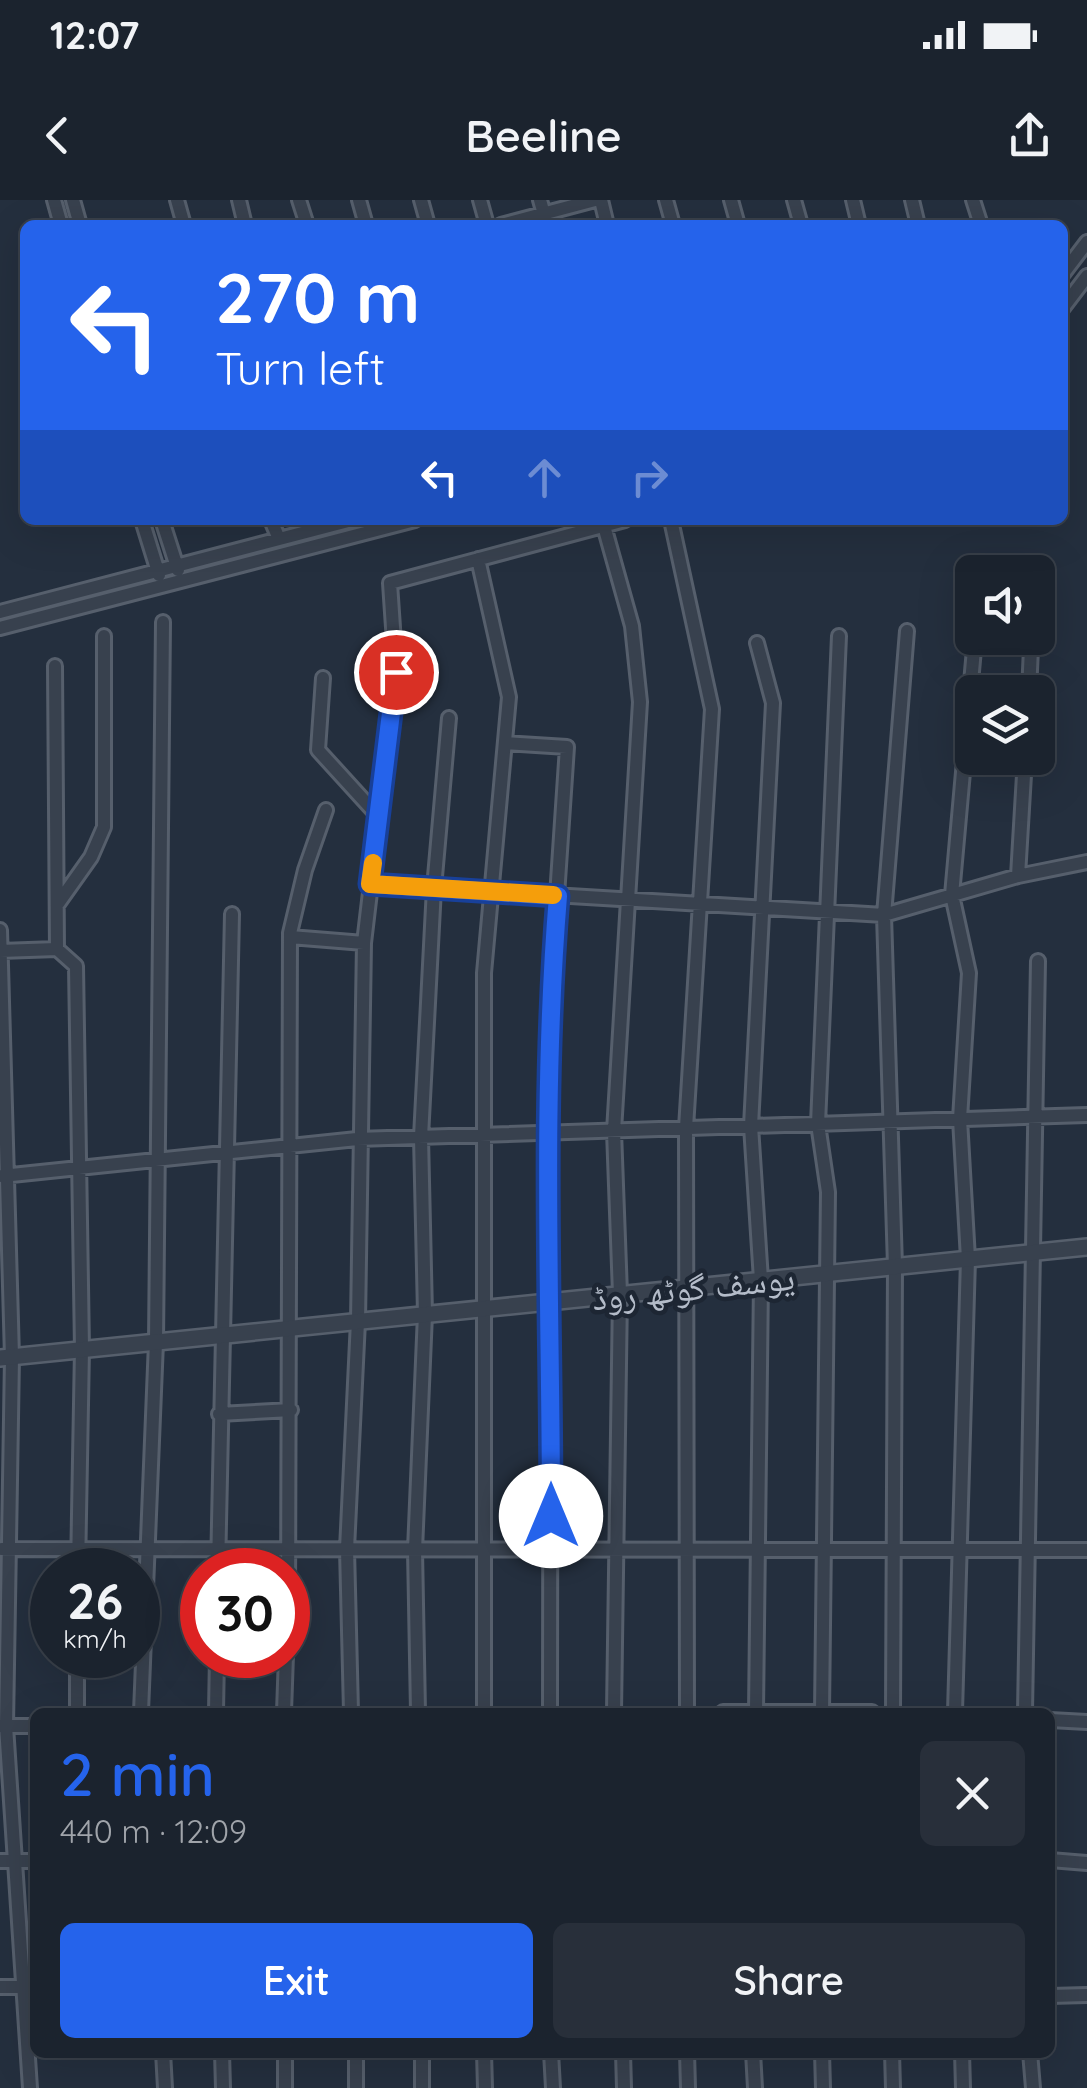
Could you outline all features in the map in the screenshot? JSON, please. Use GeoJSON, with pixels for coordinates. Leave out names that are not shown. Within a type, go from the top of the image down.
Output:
{"type":"FeatureCollection","features":[{"type":"Feature","properties":{"kind":"street"},"geometry":{"type":"LineString","coordinates":[[518,220],[598,200]]}},
{"type":"Feature","properties":{"kind":"street"},"geometry":{"type":"LineString","coordinates":[[1068,267],[1087,242]]}},
{"type":"Feature","properties":{"kind":"street"},"geometry":{"type":"LineString","coordinates":[[1068,300],[1087,276]]}},
{"type":"Feature","properties":{"kind":"street"},"geometry":{"type":"LineString","coordinates":[[143,525],[156,570],[165,586]]}},
{"type":"Feature","properties":{"kind":"street"},"geometry":{"type":"LineString","coordinates":[[164,525],[184,580]]}},
{"type":"Feature","properties":{"kind":"street"},"geometry":{"type":"LineString","coordinates":[[274,525],[279,539]]}},
{"type":"Feature","properties":{"kind":"street"},"geometry":{"type":"LineString","coordinates":[[0,612],[333,525]]}},
{"type":"Feature","properties":{"kind":"street"},"geometry":{"type":"LineString","coordinates":[[0,628],[397,525]]}},
{"type":"Feature","properties":{"kind":"street"},"geometry":{"type":"LineString","coordinates":[[351,1708],[348,1549],[358,1321],[364,943],[396,672],[390,583],[608,525]]}},
{"type":"Feature","properties":{"kind":"street"},"geometry":{"type":"LineString","coordinates":[[672,525],[712,709],[686,1128],[687,1708]]}},
{"type":"Feature","properties":{"kind":"street"},"geometry":{"type":"LineString","coordinates":[[604,526],[632,626],[640,702],[614,1130],[620,1294],[614,1708]]}},
{"type":"Feature","properties":{"kind":"street"},"geometry":{"type":"LineString","coordinates":[[478,559],[509,697],[484,973],[487,1308],[484,1708]]}},
{"type":"Feature","properties":{"kind":"street"},"geometry":{"type":"LineString","coordinates":[[146,1548],[156,1342],[163,622]]}},
{"type":"Feature","properties":{"kind":"street"},"geometry":{"type":"LineString","coordinates":[[893,1708],[895,1266],[884,915],[908,631]]}},
{"type":"Feature","properties":{"kind":"street"},"geometry":{"type":"LineString","coordinates":[[57,904],[91,857],[104,827],[104,636]]}},
{"type":"Feature","properties":{"kind":"street"},"geometry":{"type":"LineString","coordinates":[[822,1708],[824,1273],[828,1192],[818,1124],[839,636]]}},
{"type":"Feature","properties":{"kind":"street"},"geometry":{"type":"LineString","coordinates":[[756,1708],[762,1280],[751,1126],[773,703],[758,643]]}},
{"type":"Feature","properties":{"kind":"street"},"geometry":{"type":"LineString","coordinates":[[955,1708],[968,1259],[960,1119],[969,973],[952,895],[973,655]]}},
{"type":"Feature","properties":{"kind":"street"},"geometry":{"type":"LineString","coordinates":[[54,666],[58,949],[76,966],[82,1350],[78,1548]]}},
{"type":"Feature","properties":{"kind":"street"},"geometry":{"type":"LineString","coordinates":[[323,678],[318,750],[379,817]]}},
{"type":"Feature","properties":{"kind":"street"},"geometry":{"type":"LineString","coordinates":[[418,1708],[416,1550],[425,1314],[421,1137],[434,888],[449,718]]}},
{"type":"Feature","properties":{"kind":"street"},"geometry":{"type":"LineString","coordinates":[[505,743],[567,747],[551,985],[548,1133],[552,1302],[550,1708]]}},
{"type":"Feature","properties":{"kind":"street"},"geometry":{"type":"LineString","coordinates":[[1018,876],[1024,775]]}},
{"type":"Feature","properties":{"kind":"street"},"geometry":{"type":"LineString","coordinates":[[290,1548],[290,937],[305,870],[326,810]]}},
{"type":"Feature","properties":{"kind":"street"},"geometry":{"type":"LineString","coordinates":[[370,884],[884,915],[1018,876],[1087,862]]}},
{"type":"Feature","properties":{"kind":"street"},"geometry":{"type":"LineString","coordinates":[[218,1548],[232,914]]}},
{"type":"Feature","properties":{"kind":"street"},"geometry":{"type":"LineString","coordinates":[[0,930],[6,1357],[3,1726],[8,1862],[29,1986],[30,2088]]}},
{"type":"Feature","properties":{"kind":"street"},"geometry":{"type":"LineString","coordinates":[[290,937],[364,943]]}},
{"type":"Feature","properties":{"kind":"street"},"geometry":{"type":"LineString","coordinates":[[1,951],[58,949]]}},
{"type":"Feature","properties":{"kind":"street"},"geometry":{"type":"LineString","coordinates":[[1025,1708],[1038,961]]}},
{"type":"Feature","properties":{"kind":"street"},"geometry":{"type":"LineString","coordinates":[[4,1176],[358,1139],[1087,1115]]}},
{"type":"Feature","properties":{"kind":"street","name":"یوسف گوٹھ روڈ"},"geometry":{"type":"LineString","coordinates":[[6,1357],[1087,1246]]}},
{"type":"Feature","properties":{"kind":"street"},"geometry":{"type":"LineString","coordinates":[[219,1414],[291,1410]]}},
{"type":"Feature","properties":{"kind":"street"},"geometry":{"type":"LineString","coordinates":[[4,1549],[30,1549]]}},
{"type":"Feature","properties":{"kind":"street"},"geometry":{"type":"LineString","coordinates":[[310,1549],[1087,1550]]}},
{"type":"Feature","properties":{"kind":"street"},"geometry":{"type":"LineString","coordinates":[[76,1708],[77,1678]]}},
{"type":"Feature","properties":{"kind":"street"},"geometry":{"type":"LineString","coordinates":[[141,1708],[142,1678]]}},
{"type":"Feature","properties":{"kind":"street"},"geometry":{"type":"LineString","coordinates":[[216,1708],[217,1678]]}},
{"type":"Feature","properties":{"kind":"street"},"geometry":{"type":"LineString","coordinates":[[284,1708],[285,1678]]}},
{"type":"Feature","properties":{"kind":"street"},"geometry":{"type":"LineString","coordinates":[[1055,1720],[1087,1722]]}},
{"type":"Feature","properties":{"kind":"street"},"geometry":{"type":"LineString","coordinates":[[3,1726],[30,1726]]}},
{"type":"Feature","properties":{"kind":"street"},"geometry":{"type":"LineString","coordinates":[[1055,1860],[1087,1863]]}},
{"type":"Feature","properties":{"kind":"street"},"geometry":{"type":"LineString","coordinates":[[0,1986],[29,1986]]}},
{"type":"Feature","properties":{"kind":"street"},"geometry":{"type":"LineString","coordinates":[[1055,1996],[1087,1996]]}},
{"type":"Feature","properties":{"kind":"street"},"geometry":{"type":"LineString","coordinates":[[162,2058],[165,2088]]}},
{"type":"Feature","properties":{"kind":"street"},"geometry":{"type":"LineString","coordinates":[[222,2058],[223,2088]]}},
{"type":"Feature","properties":{"kind":"street"},"geometry":{"type":"LineString","coordinates":[[285,2058],[285,2088]]}},
{"type":"Feature","properties":{"kind":"street"},"geometry":{"type":"LineString","coordinates":[[356,2058],[356,2088]]}},
{"type":"Feature","properties":{"kind":"street"},"geometry":{"type":"LineString","coordinates":[[422,2058],[422,2088]]}},
{"type":"Feature","properties":{"kind":"street"},"geometry":{"type":"LineString","coordinates":[[484,2058],[485,2088]]}},
{"type":"Feature","properties":{"kind":"street"},"geometry":{"type":"LineString","coordinates":[[552,2058],[553,2088]]}},
{"type":"Feature","properties":{"kind":"street"},"geometry":{"type":"LineString","coordinates":[[623,2058],[624,2088]]}},
{"type":"Feature","properties":{"kind":"street"},"geometry":{"type":"LineString","coordinates":[[687,2058],[688,2088]]}},
{"type":"Feature","properties":{"kind":"street"},"geometry":{"type":"LineString","coordinates":[[754,2058],[755,2088]]}},
{"type":"Feature","properties":{"kind":"street"},"geometry":{"type":"LineString","coordinates":[[822,2058],[824,2088]]}},
{"type":"Feature","properties":{"kind":"street"},"geometry":{"type":"LineString","coordinates":[[892,2058],[893,2088]]}},
{"type":"Feature","properties":{"kind":"street"},"geometry":{"type":"LineString","coordinates":[[962,2058],[963,2088]]}},
{"type":"Feature","properties":{"kind":"street"},"geometry":{"type":"LineString","coordinates":[[1030,2058],[1033,2088]]}},
{"type":"Feature","properties":{"kind":"slow traffic"},"geometry":{"type":"LineString","coordinates":[[373,863],[370,884],[553,895]]}},
{"type":"Feature","properties":{"kind":"route"},"geometry":{"type":"LineString","coordinates":[[396,672],[370,884],[558,896],[551,985],[548,1133],[551,1516]]}}]}
